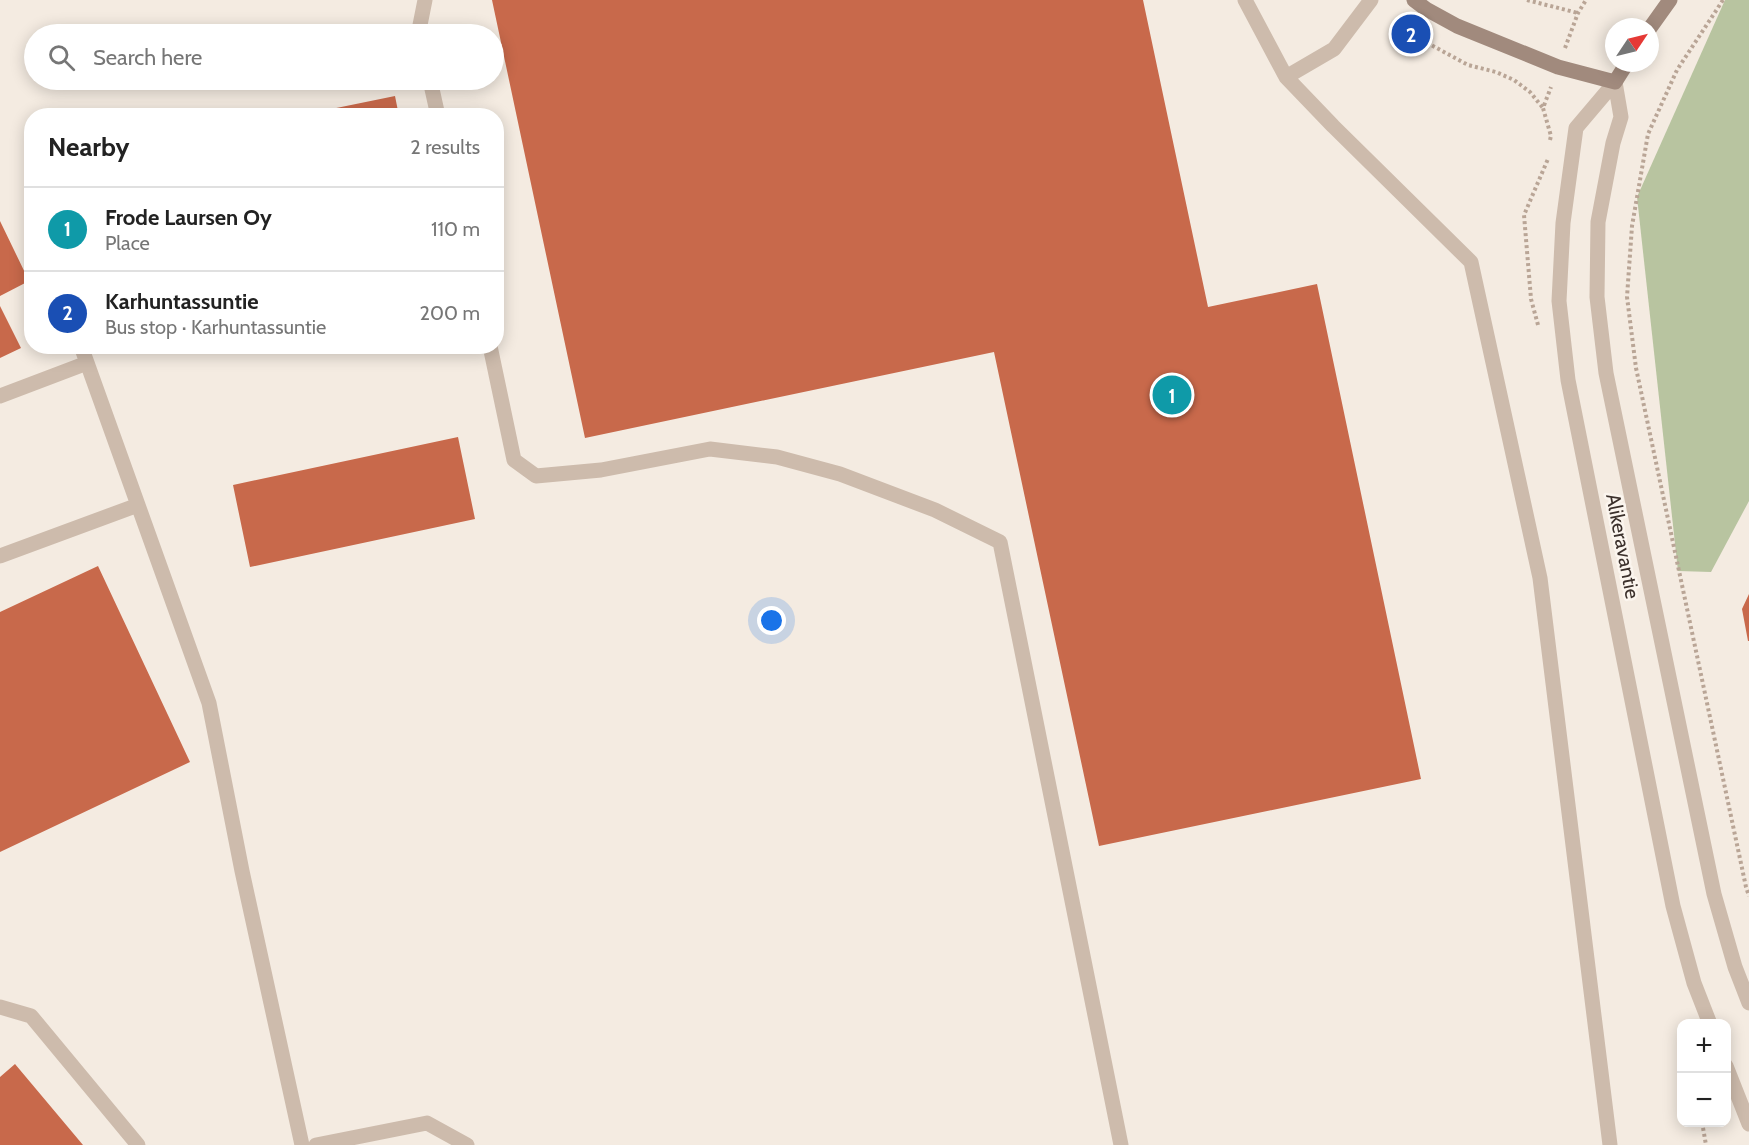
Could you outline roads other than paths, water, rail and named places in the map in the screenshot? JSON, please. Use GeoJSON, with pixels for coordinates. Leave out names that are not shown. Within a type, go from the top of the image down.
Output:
{"type":"FeatureCollection","features":[{"type":"Feature","properties":{"kind":"street"},"geometry":{"type":"LineString","coordinates":[[420,24],[425,0]]}},
{"type":"Feature","properties":{"kind":"street"},"geometry":{"type":"LineString","coordinates":[[1245,0],[1286,77],[1471,262],[1540,578],[1610,1145]]}},
{"type":"Feature","properties":{"kind":"street"},"geometry":{"type":"LineString","coordinates":[[1286,77],[1334,49],[1371,0]]}},
{"type":"Feature","properties":{"kind":"street"},"geometry":{"type":"LineString","coordinates":[[1413,0],[1457,26],[1558,67],[1615,82]]}},
{"type":"Feature","properties":{"kind":"street"},"geometry":{"type":"LineString","coordinates":[[1657,18],[1670,0]]}},
{"type":"Feature","properties":{"kind":"street","name":"Alikeravantie"},"geometry":{"type":"LineString","coordinates":[[1621,72],[1576,128],[1563,223],[1559,301],[1568,380],[1673,906],[1694,983],[1708,1019]]}},
{"type":"Feature","properties":{"kind":"street","name":"Alikeravantie"},"geometry":{"type":"LineString","coordinates":[[1615,82],[1621,117],[1613,143],[1598,222],[1597,297],[1606,373],[1714,894],[1735,966],[1749,1003]]}},
{"type":"Feature","properties":{"kind":"street"},"geometry":{"type":"LineString","coordinates":[[432,90],[436,108]]}},
{"type":"Feature","properties":{"kind":"street"},"geometry":{"type":"LineString","coordinates":[[84,354],[209,703],[242,871],[302,1145]]}},
{"type":"Feature","properties":{"kind":"street"},"geometry":{"type":"LineString","coordinates":[[492,354],[514,460],[536,476],[601,470],[710,449],[777,457],[840,474],[935,510],[1000,542],[1121,1145]]}},
{"type":"Feature","properties":{"kind":"street"},"geometry":{"type":"LineString","coordinates":[[0,396],[87,363]]}},
{"type":"Feature","properties":{"kind":"street"},"geometry":{"type":"LineString","coordinates":[[0,555],[138,505]]}},
{"type":"Feature","properties":{"kind":"street"},"geometry":{"type":"LineString","coordinates":[[0,1007],[31,1016],[138,1145]]}},
{"type":"Feature","properties":{"kind":"street"},"geometry":{"type":"LineString","coordinates":[[1729,1073],[1749,1124]]}},
{"type":"Feature","properties":{"kind":"street"},"geometry":{"type":"LineString","coordinates":[[316,1145],[427,1123],[467,1145]]}},
{"type":"Feature","properties":{"kind":"place","name":"Karhuntassuntie"},"geometry":{"type":"Point","coordinates":[1411,34]}},
{"type":"Feature","properties":{"kind":"place","name":"Frode Laursen Oy"},"geometry":{"type":"Point","coordinates":[1172,395]}}]}
